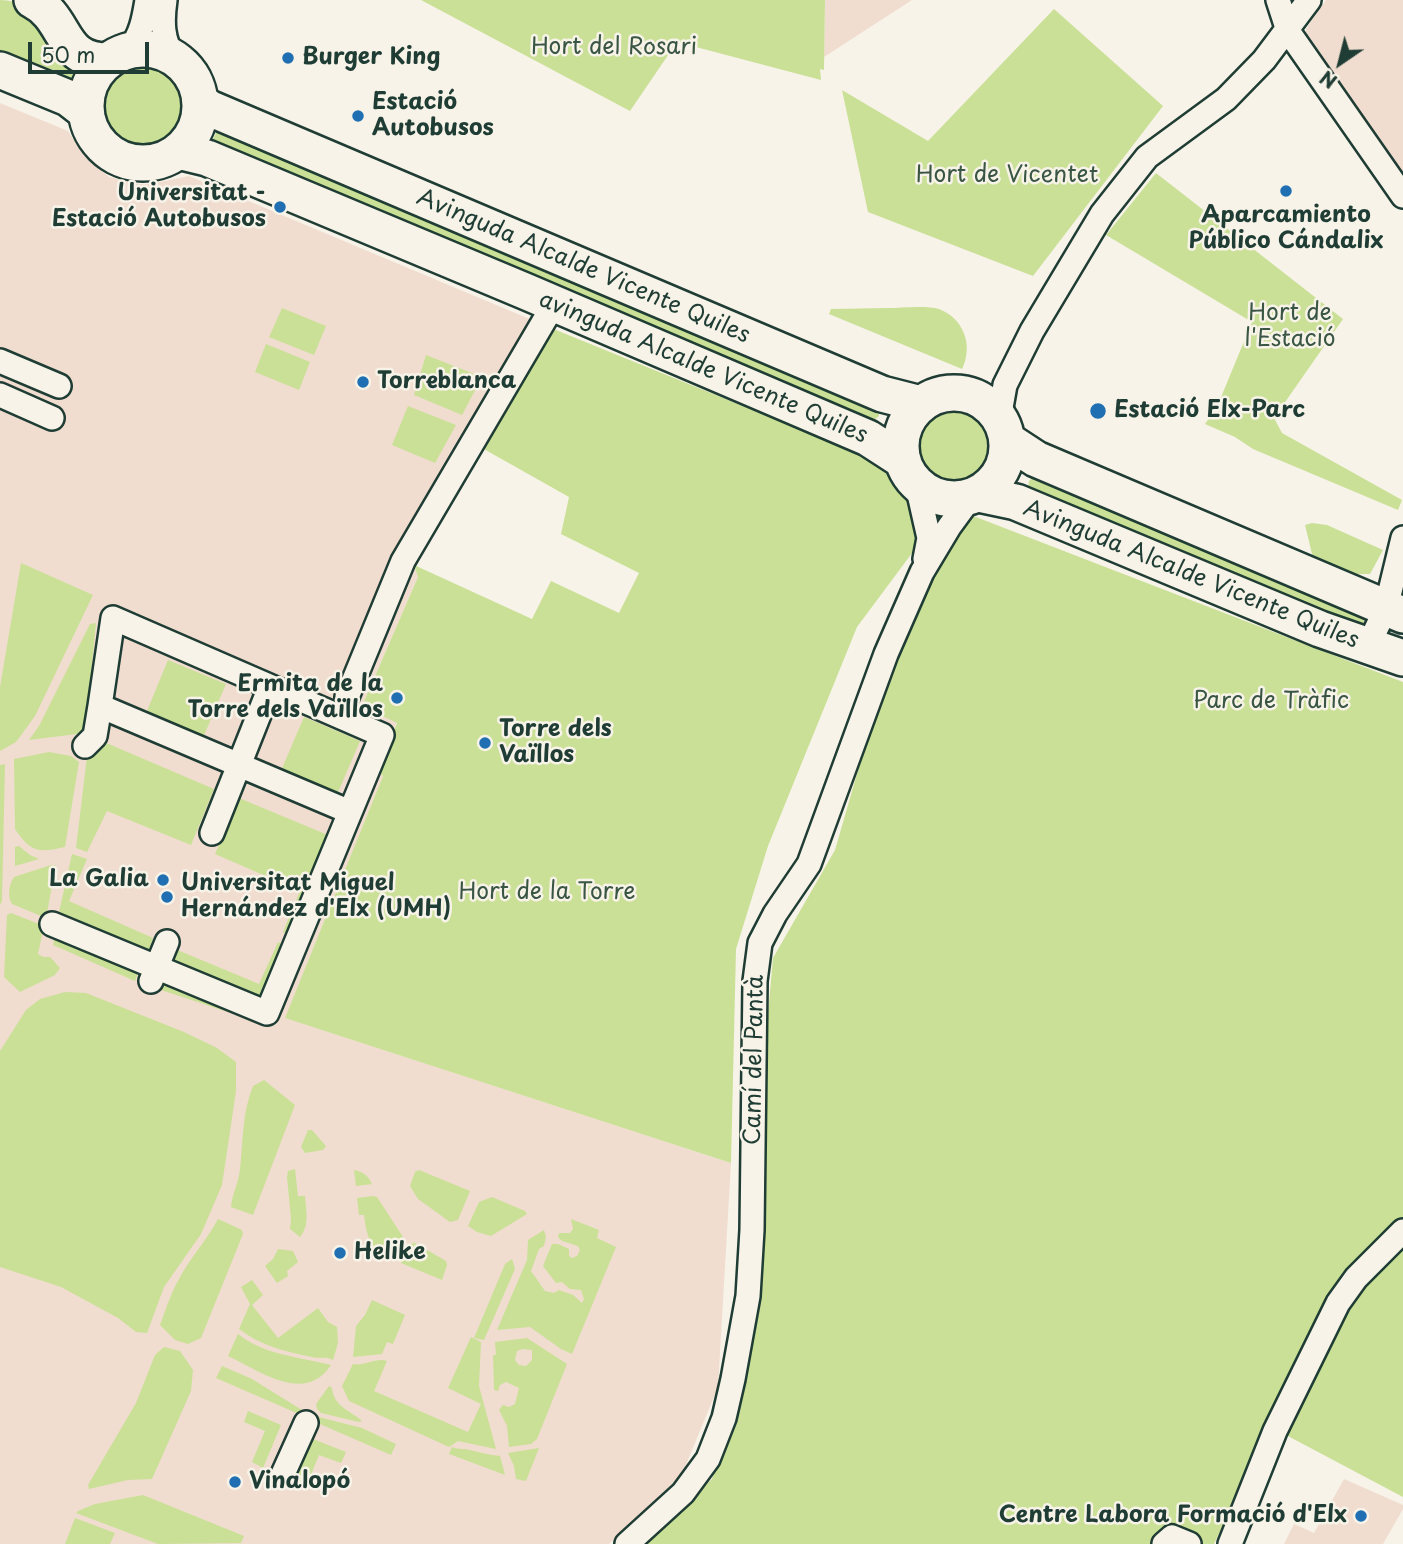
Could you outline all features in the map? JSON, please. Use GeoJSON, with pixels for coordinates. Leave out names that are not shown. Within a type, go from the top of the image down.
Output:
{"type":"FeatureCollection","features":[{"type":"Feature","properties":{"kind":"highway"},"geometry":{"type":"LineString","coordinates":[[32,0],[54,17],[64,40],[71,47],[96,61],[118,55],[152,49],[174,58],[187,69],[196,84],[200,115],[188,141],[178,152],[165,159],[135,163],[120,159],[107,151],[89,126],[86,97],[90,83],[97,71],[118,55]]}},
{"type":"Feature","properties":{"kind":"highway"},"geometry":{"type":"LineString","coordinates":[[0,70],[68,98],[86,112]]}},
{"type":"Feature","properties":{"kind":"highway","name":"Avinguda Alcalde Vicente Quiles"},"geometry":{"type":"LineString","coordinates":[[200,101],[209,108],[246,124],[882,394],[921,404]]}},
{"type":"Feature","properties":{"kind":"highway","name":"Avinguda Alcalde Vicente Quiles"},"geometry":{"type":"LineString","coordinates":[[178,152],[206,158],[541,298]]}},
{"type":"Feature","properties":{"kind":"highway","name":"avinguda Alcalde Vicente Quiles"},"geometry":{"type":"LineString","coordinates":[[541,298],[855,432],[899,463]]}},
{"type":"Feature","properties":{"kind":"highway"},"geometry":{"type":"LineString","coordinates":[[962,394],[984,402],[1003,430],[1003,468],[993,483],[974,496],[948,499],[926,492],[899,463],[901,435],[912,413],[921,404],[941,395],[962,394]]}},
{"type":"Feature","properties":{"kind":"highway","name":"Avinguda Alcalde Vicente Quiles"},"geometry":{"type":"LineString","coordinates":[[1003,430],[1036,459],[1382,606]]}},
{"type":"Feature","properties":{"kind":"highway","name":"Avinguda Alcalde Vicente Quiles"},"geometry":{"type":"LineString","coordinates":[[974,496],[1016,502],[1360,644],[1403,658]]}},
{"type":"Feature","properties":{"kind":"street"},"geometry":{"type":"LineString","coordinates":[[118,55],[136,41],[147,0]]}},
{"type":"Feature","properties":{"kind":"street"},"geometry":{"type":"LineString","coordinates":[[164,0],[164,37],[174,58]]}},
{"type":"Feature","properties":{"kind":"street"},"geometry":{"type":"LineString","coordinates":[[1278,0],[1288,31],[1403,196]]}},
{"type":"Feature","properties":{"kind":"street"},"geometry":{"type":"LineString","coordinates":[[1003,430],[1005,385],[1032,331],[1101,214],[1147,157],[1226,99],[1264,60],[1309,0]]}},
{"type":"Feature","properties":{"kind":"street"},"geometry":{"type":"LineString","coordinates":[[347,697],[403,561],[541,298]]}},
{"type":"Feature","properties":{"kind":"street"},"geometry":{"type":"LineString","coordinates":[[0,361],[59,386]]}},
{"type":"Feature","properties":{"kind":"street"},"geometry":{"type":"LineString","coordinates":[[10,400],[34,391],[32,375]]}},
{"type":"Feature","properties":{"kind":"street"},"geometry":{"type":"LineString","coordinates":[[10,400],[52,418]]}},
{"type":"Feature","properties":{"kind":"street","name":"Camí del Pantà"},"geometry":{"type":"LineString","coordinates":[[899,463],[929,538],[922,572]]}},
{"type":"Feature","properties":{"kind":"street","name":"Camí del Pantà"},"geometry":{"type":"LineString","coordinates":[[627,1544],[683,1493],[708,1459],[724,1418],[748,1296],[752,1230],[755,981],[760,943],[775,914],[809,864],[886,654],[922,572],[949,527],[974,496]]}},
{"type":"Feature","properties":{"kind":"street","name":"avinguda Alcalde Vicente Quiles"},"geometry":{"type":"LineString","coordinates":[[1360,644],[1372,638],[1403,538]]}},
{"type":"Feature","properties":{"kind":"street"},"geometry":{"type":"LineString","coordinates":[[1382,606],[1375,590],[1384,583],[1394,567]]}},
{"type":"Feature","properties":{"kind":"street"},"geometry":{"type":"LineString","coordinates":[[52,924],[154,974],[268,1013],[382,735],[113,618],[95,736],[85,746]]}},
{"type":"Feature","properties":{"kind":"street"},"geometry":{"type":"LineString","coordinates":[[212,833],[270,687]]}},
{"type":"Feature","properties":{"kind":"street"},"geometry":{"type":"LineString","coordinates":[[100,706],[351,812]]}},
{"type":"Feature","properties":{"kind":"street"},"geometry":{"type":"LineString","coordinates":[[154,974],[167,942]]}},
{"type":"Feature","properties":{"kind":"street"},"geometry":{"type":"LineString","coordinates":[[1230,1544],[1275,1431],[1338,1303],[1356,1278],[1403,1231]]}},
{"type":"Feature","properties":{"kind":"street"},"geometry":{"type":"LineString","coordinates":[[283,1474],[306,1423]]}},
{"type":"Feature","properties":{"kind":"street"},"geometry":{"type":"LineString","coordinates":[[1164,1544],[1172,1537],[1189,1544]]}},
{"type":"Feature","properties":{"kind":"shaded area"},"geometry":{"type":"Polygon","coordinates":[[[825,0],[912,0],[824,57],[825,0]]]}},
{"type":"Feature","properties":{"kind":"shaded area"},"geometry":{"type":"Polygon","coordinates":[[[1326,0],[1403,0],[1403,181],[1307,42],[1306,29],[1326,0]]]}},
{"type":"Feature","properties":{"kind":"shaded area","name":"Universitat Miguel Hernández d'Elx (UMH)"},"geometry":{"type":"Polygon","coordinates":[[[0,103],[68,131],[84,156],[109,177],[138,184],[151,184],[189,176],[551,328],[414,565],[418,577],[362,706],[397,722],[376,769],[383,776],[286,1018],[731,1163],[718,1387],[681,1477],[609,1544],[0,1544],[0,103]]]}},
{"type":"Feature","properties":{"kind":"shaded area","name":"Centre Labora Formació d'Elx"},"geometry":{"type":"Polygon","coordinates":[[[1344,1479],[1403,1505],[1383,1544],[1284,1544],[1294,1524],[1314,1533],[1344,1479]]]}},
{"type":"Feature","properties":{"kind":"green space"},"geometry":{"type":"Polygon","coordinates":[[[0,0],[14,2],[38,14],[59,34],[86,67],[75,77],[71,93],[0,62],[0,0]]]}},
{"type":"Feature","properties":{"kind":"green space","name":"Hort del Rosari"},"geometry":{"type":"Polygon","coordinates":[[[421,0],[825,0],[824,70],[820,69],[821,80],[677,42],[630,111],[421,0]]]}},
{"type":"Feature","properties":{"kind":"green space","name":"Hort de Vicentet"},"geometry":{"type":"Polygon","coordinates":[[[1054,9],[1163,106],[1033,276],[868,212],[842,90],[928,141],[1054,9]]]}},
{"type":"Feature","properties":{"kind":"green space"},"geometry":{"type":"Polygon","coordinates":[[[143,63],[160,67],[174,76],[183,90],[187,107],[183,124],[174,138],[160,147],[143,151],[126,147],[112,138],[103,124],[99,107],[103,90],[112,76],[126,67],[143,63]]]}},
{"type":"Feature","properties":{"kind":"green space"},"geometry":{"type":"Polygon","coordinates":[[[229,129],[879,408],[879,416],[871,423],[216,150],[212,141],[217,131],[229,129]]]}},
{"type":"Feature","properties":{"kind":"green space","name":"Hort de l'Estació"},"geometry":{"type":"Polygon","coordinates":[[[1156,173],[1343,319],[1274,418],[1282,433],[1402,500],[1398,510],[1253,449],[1235,437],[1205,424],[1217,407],[1252,322],[1106,235],[1156,173]]]}},
{"type":"Feature","properties":{"kind":"green space"},"geometry":{"type":"Polygon","coordinates":[[[282,308],[326,326],[314,355],[269,337],[282,308]]]}},
{"type":"Feature","properties":{"kind":"green space"},"geometry":{"type":"Polygon","coordinates":[[[831,309],[939,309],[960,326],[967,351],[962,369],[829,314],[831,309]]]}},
{"type":"Feature","properties":{"kind":"green space","name":"Hort de la Torre"},"geometry":{"type":"Polygon","coordinates":[[[551,328],[883,463],[913,506],[921,541],[857,627],[768,846],[736,949],[731,1163],[285,1018],[383,776],[376,769],[397,723],[362,706],[418,577],[414,565],[532,619],[551,581],[619,613],[639,573],[561,534],[569,497],[482,448],[551,328]]]}},
{"type":"Feature","properties":{"kind":"green space"},"geometry":{"type":"Polygon","coordinates":[[[266,344],[310,362],[299,390],[255,372],[266,344]]]}},
{"type":"Feature","properties":{"kind":"green space"},"geometry":{"type":"Polygon","coordinates":[[[426,355],[482,377],[462,415],[414,395],[426,355]]]}},
{"type":"Feature","properties":{"kind":"green space"},"geometry":{"type":"Polygon","coordinates":[[[408,406],[456,425],[435,463],[392,445],[408,406]]]}},
{"type":"Feature","properties":{"kind":"green space"},"geometry":{"type":"Polygon","coordinates":[[[954,408],[969,411],[982,420],[991,433],[994,448],[991,463],[982,476],[969,485],[954,488],[939,485],[926,476],[917,463],[914,448],[917,433],[926,420],[939,411],[954,408]]]}},
{"type":"Feature","properties":{"kind":"green space"},"geometry":{"type":"Polygon","coordinates":[[[1035,475],[1363,612],[1365,619],[1361,628],[1028,488],[1029,481],[1035,475]]]}},
{"type":"Feature","properties":{"kind":"green space","name":"Parc de Tràfic"},"geometry":{"type":"Polygon","coordinates":[[[963,512],[1403,682],[1403,1497],[1269,1426],[1214,1544],[639,1544],[712,1479],[740,1370],[752,1193],[773,958],[835,850],[882,687],[920,596],[963,512]]]}},
{"type":"Feature","properties":{"kind":"green space"},"geometry":{"type":"Polygon","coordinates":[[[1305,525],[1327,525],[1383,550],[1370,574],[1354,574],[1313,558],[1305,525]]]}},
{"type":"Feature","properties":{"kind":"green space"},"geometry":{"type":"Polygon","coordinates":[[[21,563],[93,595],[35,716],[16,742],[0,751],[0,687],[21,563]]]}},
{"type":"Feature","properties":{"kind":"green space"},"geometry":{"type":"Polygon","coordinates":[[[96,623],[85,736],[81,738],[77,734],[29,740],[39,726],[90,624],[96,623]]]}},
{"type":"Feature","properties":{"kind":"green space"},"geometry":{"type":"Polygon","coordinates":[[[168,660],[226,684],[202,740],[145,716],[168,660]]]}},
{"type":"Feature","properties":{"kind":"green space"},"geometry":{"type":"Polygon","coordinates":[[[304,717],[360,741],[336,797],[280,773],[304,717]]]}},
{"type":"Feature","properties":{"kind":"green space"},"geometry":{"type":"Polygon","coordinates":[[[97,739],[214,789],[191,845],[107,811],[87,852],[76,848],[88,748],[97,739]]]}},
{"type":"Feature","properties":{"kind":"green space"},"geometry":{"type":"Polygon","coordinates":[[[49,752],[71,756],[79,762],[65,847],[42,850],[31,847],[15,829],[14,759],[49,752]]]}},
{"type":"Feature","properties":{"kind":"green space"},"geometry":{"type":"Polygon","coordinates":[[[5,764],[2,901],[0,905],[0,765],[5,764]]]}},
{"type":"Feature","properties":{"kind":"green space"},"geometry":{"type":"Polygon","coordinates":[[[239,798],[335,838],[294,937],[283,932],[300,891],[215,854],[239,798]]]}},
{"type":"Feature","properties":{"kind":"green space"},"geometry":{"type":"Polygon","coordinates":[[[19,846],[39,859],[15,866],[15,847],[19,846]]]}},
{"type":"Feature","properties":{"kind":"green space"},"geometry":{"type":"Polygon","coordinates":[[[72,854],[87,859],[69,901],[153,938],[147,957],[57,921],[72,854]]]}},
{"type":"Feature","properties":{"kind":"green space"},"geometry":{"type":"Polygon","coordinates":[[[56,865],[46,918],[12,904],[9,890],[14,877],[56,865]]]}},
{"type":"Feature","properties":{"kind":"green space"},"geometry":{"type":"Polygon","coordinates":[[[11,913],[44,926],[38,954],[50,957],[60,968],[55,975],[20,992],[4,977],[7,915],[11,913]]]}},
{"type":"Feature","properties":{"kind":"green space"},"geometry":{"type":"Polygon","coordinates":[[[56,930],[140,968],[135,981],[53,945],[56,930]]]}},
{"type":"Feature","properties":{"kind":"green space"},"geometry":{"type":"Polygon","coordinates":[[[278,942],[289,948],[262,1008],[166,967],[175,949],[259,984],[278,942]]]}},
{"type":"Feature","properties":{"kind":"green space"},"geometry":{"type":"Polygon","coordinates":[[[164,977],[259,1018],[258,1022],[158,989],[164,977]]]}},
{"type":"Feature","properties":{"kind":"green space"},"geometry":{"type":"Polygon","coordinates":[[[65,992],[86,993],[184,1032],[217,1048],[236,1062],[236,1091],[222,1185],[201,1234],[164,1287],[147,1333],[136,1332],[118,1318],[61,1287],[0,1267],[0,1051],[26,1010],[40,999],[65,992]]]}},
{"type":"Feature","properties":{"kind":"green space"},"geometry":{"type":"Polygon","coordinates":[[[264,1080],[295,1105],[253,1215],[231,1207],[239,1174],[249,1096],[253,1086],[264,1080]]]}},
{"type":"Feature","properties":{"kind":"green space"},"geometry":{"type":"Polygon","coordinates":[[[308,1130],[312,1130],[326,1146],[323,1150],[305,1153],[301,1147],[308,1130]]]}},
{"type":"Feature","properties":{"kind":"green space"},"geometry":{"type":"Polygon","coordinates":[[[295,1169],[298,1196],[305,1196],[306,1223],[300,1237],[290,1229],[287,1177],[288,1171],[295,1169]]]}},
{"type":"Feature","properties":{"kind":"green space"},"geometry":{"type":"Polygon","coordinates":[[[354,1170],[365,1174],[372,1184],[356,1186],[354,1170]]]}},
{"type":"Feature","properties":{"kind":"green space"},"geometry":{"type":"Polygon","coordinates":[[[419,1170],[470,1191],[458,1220],[450,1222],[418,1199],[410,1186],[415,1172],[419,1170]]]}},
{"type":"Feature","properties":{"kind":"green space"},"geometry":{"type":"Polygon","coordinates":[[[377,1197],[403,1237],[393,1260],[371,1243],[364,1215],[359,1215],[357,1198],[377,1197]]]}},
{"type":"Feature","properties":{"kind":"green space"},"geometry":{"type":"Polygon","coordinates":[[[492,1197],[527,1214],[491,1236],[468,1226],[479,1202],[492,1197]]]}},
{"type":"Feature","properties":{"kind":"green space"},"geometry":{"type":"Polygon","coordinates":[[[218,1219],[242,1230],[243,1234],[201,1338],[188,1344],[175,1340],[160,1325],[179,1279],[218,1219]]]}},
{"type":"Feature","properties":{"kind":"green space"},"geometry":{"type":"Polygon","coordinates":[[[571,1219],[599,1230],[597,1238],[616,1247],[572,1354],[530,1327],[497,1330],[527,1260],[528,1240],[544,1230],[544,1246],[539,1249],[531,1271],[545,1291],[554,1293],[559,1290],[573,1295],[582,1303],[584,1299],[581,1290],[570,1289],[562,1282],[556,1283],[543,1266],[552,1244],[569,1249],[569,1256],[572,1258],[577,1256],[580,1250],[578,1246],[558,1237],[559,1233],[570,1233],[573,1229],[571,1219]]]}},
{"type":"Feature","properties":{"kind":"green space"},"geometry":{"type":"Polygon","coordinates":[[[415,1243],[446,1261],[442,1280],[401,1263],[410,1244],[415,1243]]]}},
{"type":"Feature","properties":{"kind":"green space"},"geometry":{"type":"Polygon","coordinates":[[[278,1249],[293,1251],[298,1262],[287,1271],[288,1276],[277,1283],[265,1266],[273,1259],[278,1249]]]}},
{"type":"Feature","properties":{"kind":"green space"},"geometry":{"type":"Polygon","coordinates":[[[512,1259],[515,1269],[484,1340],[474,1338],[505,1264],[512,1259]]]}},
{"type":"Feature","properties":{"kind":"green space"},"geometry":{"type":"Polygon","coordinates":[[[252,1280],[263,1295],[252,1305],[278,1338],[318,1308],[328,1322],[337,1327],[338,1343],[333,1360],[273,1347],[239,1329],[250,1304],[241,1287],[252,1280]]]}},
{"type":"Feature","properties":{"kind":"green space"},"geometry":{"type":"Polygon","coordinates":[[[372,1300],[405,1315],[393,1344],[387,1342],[382,1354],[353,1357],[356,1326],[372,1300]]]}},
{"type":"Feature","properties":{"kind":"green space"},"geometry":{"type":"Polygon","coordinates":[[[238,1334],[271,1351],[331,1365],[320,1377],[308,1383],[282,1381],[228,1356],[238,1334]]]}},
{"type":"Feature","properties":{"kind":"green space"},"geometry":{"type":"Polygon","coordinates":[[[471,1337],[481,1342],[479,1386],[496,1449],[458,1441],[449,1447],[349,1401],[342,1386],[353,1364],[387,1361],[374,1391],[468,1432],[481,1404],[448,1388],[471,1337]]]}},
{"type":"Feature","properties":{"kind":"green space"},"geometry":{"type":"Polygon","coordinates":[[[527,1338],[567,1364],[537,1439],[531,1444],[509,1447],[507,1426],[499,1410],[503,1405],[509,1407],[515,1404],[519,1388],[506,1382],[500,1385],[498,1391],[494,1390],[495,1342],[527,1338]],[[532,1350],[517,1351],[515,1360],[519,1365],[526,1366],[532,1360],[532,1350]]]}},
{"type":"Feature","properties":{"kind":"green space"},"geometry":{"type":"Polygon","coordinates":[[[164,1347],[180,1351],[193,1370],[191,1391],[152,1479],[128,1480],[89,1489],[88,1485],[136,1403],[155,1355],[164,1347]]]}},
{"type":"Feature","properties":{"kind":"green space"},"geometry":{"type":"Polygon","coordinates":[[[222,1366],[252,1379],[302,1410],[301,1415],[216,1378],[222,1366]]]}},
{"type":"Feature","properties":{"kind":"green space"},"geometry":{"type":"Polygon","coordinates":[[[329,1386],[339,1404],[362,1421],[321,1413],[317,1409],[316,1404],[329,1386]]]}},
{"type":"Feature","properties":{"kind":"green space"},"geometry":{"type":"Polygon","coordinates":[[[248,1411],[281,1425],[263,1468],[252,1462],[265,1431],[244,1422],[248,1411]]]}},
{"type":"Feature","properties":{"kind":"green space"},"geometry":{"type":"Polygon","coordinates":[[[315,1416],[362,1428],[396,1444],[391,1455],[313,1421],[315,1416]]]}},
{"type":"Feature","properties":{"kind":"green space"},"geometry":{"type":"Polygon","coordinates":[[[313,1439],[346,1452],[341,1463],[319,1455],[306,1487],[295,1481],[313,1439]]]}},
{"type":"Feature","properties":{"kind":"green space"},"geometry":{"type":"Polygon","coordinates":[[[452,1447],[500,1456],[505,1475],[449,1454],[452,1447]]]}},
{"type":"Feature","properties":{"kind":"green space"},"geometry":{"type":"Polygon","coordinates":[[[539,1448],[526,1481],[516,1479],[508,1453],[539,1448]]]}},
{"type":"Feature","properties":{"kind":"green space"},"geometry":{"type":"Polygon","coordinates":[[[143,1495],[244,1536],[241,1543],[158,1544],[76,1513],[95,1504],[143,1495]]]}},
{"type":"Feature","properties":{"kind":"green space"},"geometry":{"type":"Polygon","coordinates":[[[75,1518],[115,1533],[110,1544],[65,1544],[75,1518]]]}},
{"type":"Feature","properties":{"kind":"place","name":"Burger King"},"geometry":{"type":"Point","coordinates":[288,58]}},
{"type":"Feature","properties":{"kind":"place","name":"Estació Autobusos"},"geometry":{"type":"Point","coordinates":[358,116]}},
{"type":"Feature","properties":{"kind":"place","name":"Aparcamiento Público Cándalix"},"geometry":{"type":"Point","coordinates":[1286,191]}},
{"type":"Feature","properties":{"kind":"place","name":"Universitat - Estació Autobusos"},"geometry":{"type":"Point","coordinates":[280,207]}},
{"type":"Feature","properties":{"kind":"place","name":"Torreblanca"},"geometry":{"type":"Point","coordinates":[363,382]}},
{"type":"Feature","properties":{"kind":"place","name":"Estació Elx-Parc"},"geometry":{"type":"Point","coordinates":[1098,411]}},
{"type":"Feature","properties":{"kind":"place","name":"Ermita de la Torre dels Vaïllos"},"geometry":{"type":"Point","coordinates":[397,698]}},
{"type":"Feature","properties":{"kind":"place","name":"Torre dels Vaïllos"},"geometry":{"type":"Point","coordinates":[485,743]}},
{"type":"Feature","properties":{"kind":"place","name":"La Galia"},"geometry":{"type":"Point","coordinates":[163,880]}},
{"type":"Feature","properties":{"kind":"place","name":"Universitat Miguel Hernández d'Elx (UMH)"},"geometry":{"type":"Point","coordinates":[167,897]}},
{"type":"Feature","properties":{"kind":"place","name":"Helike"},"geometry":{"type":"Point","coordinates":[340,1253]}},
{"type":"Feature","properties":{"kind":"place","name":"Vinalopó"},"geometry":{"type":"Point","coordinates":[235,1482]}},
{"type":"Feature","properties":{"kind":"place","name":"Centre Labora Formació d'Elx"},"geometry":{"type":"Point","coordinates":[1361,1516]}}]}
